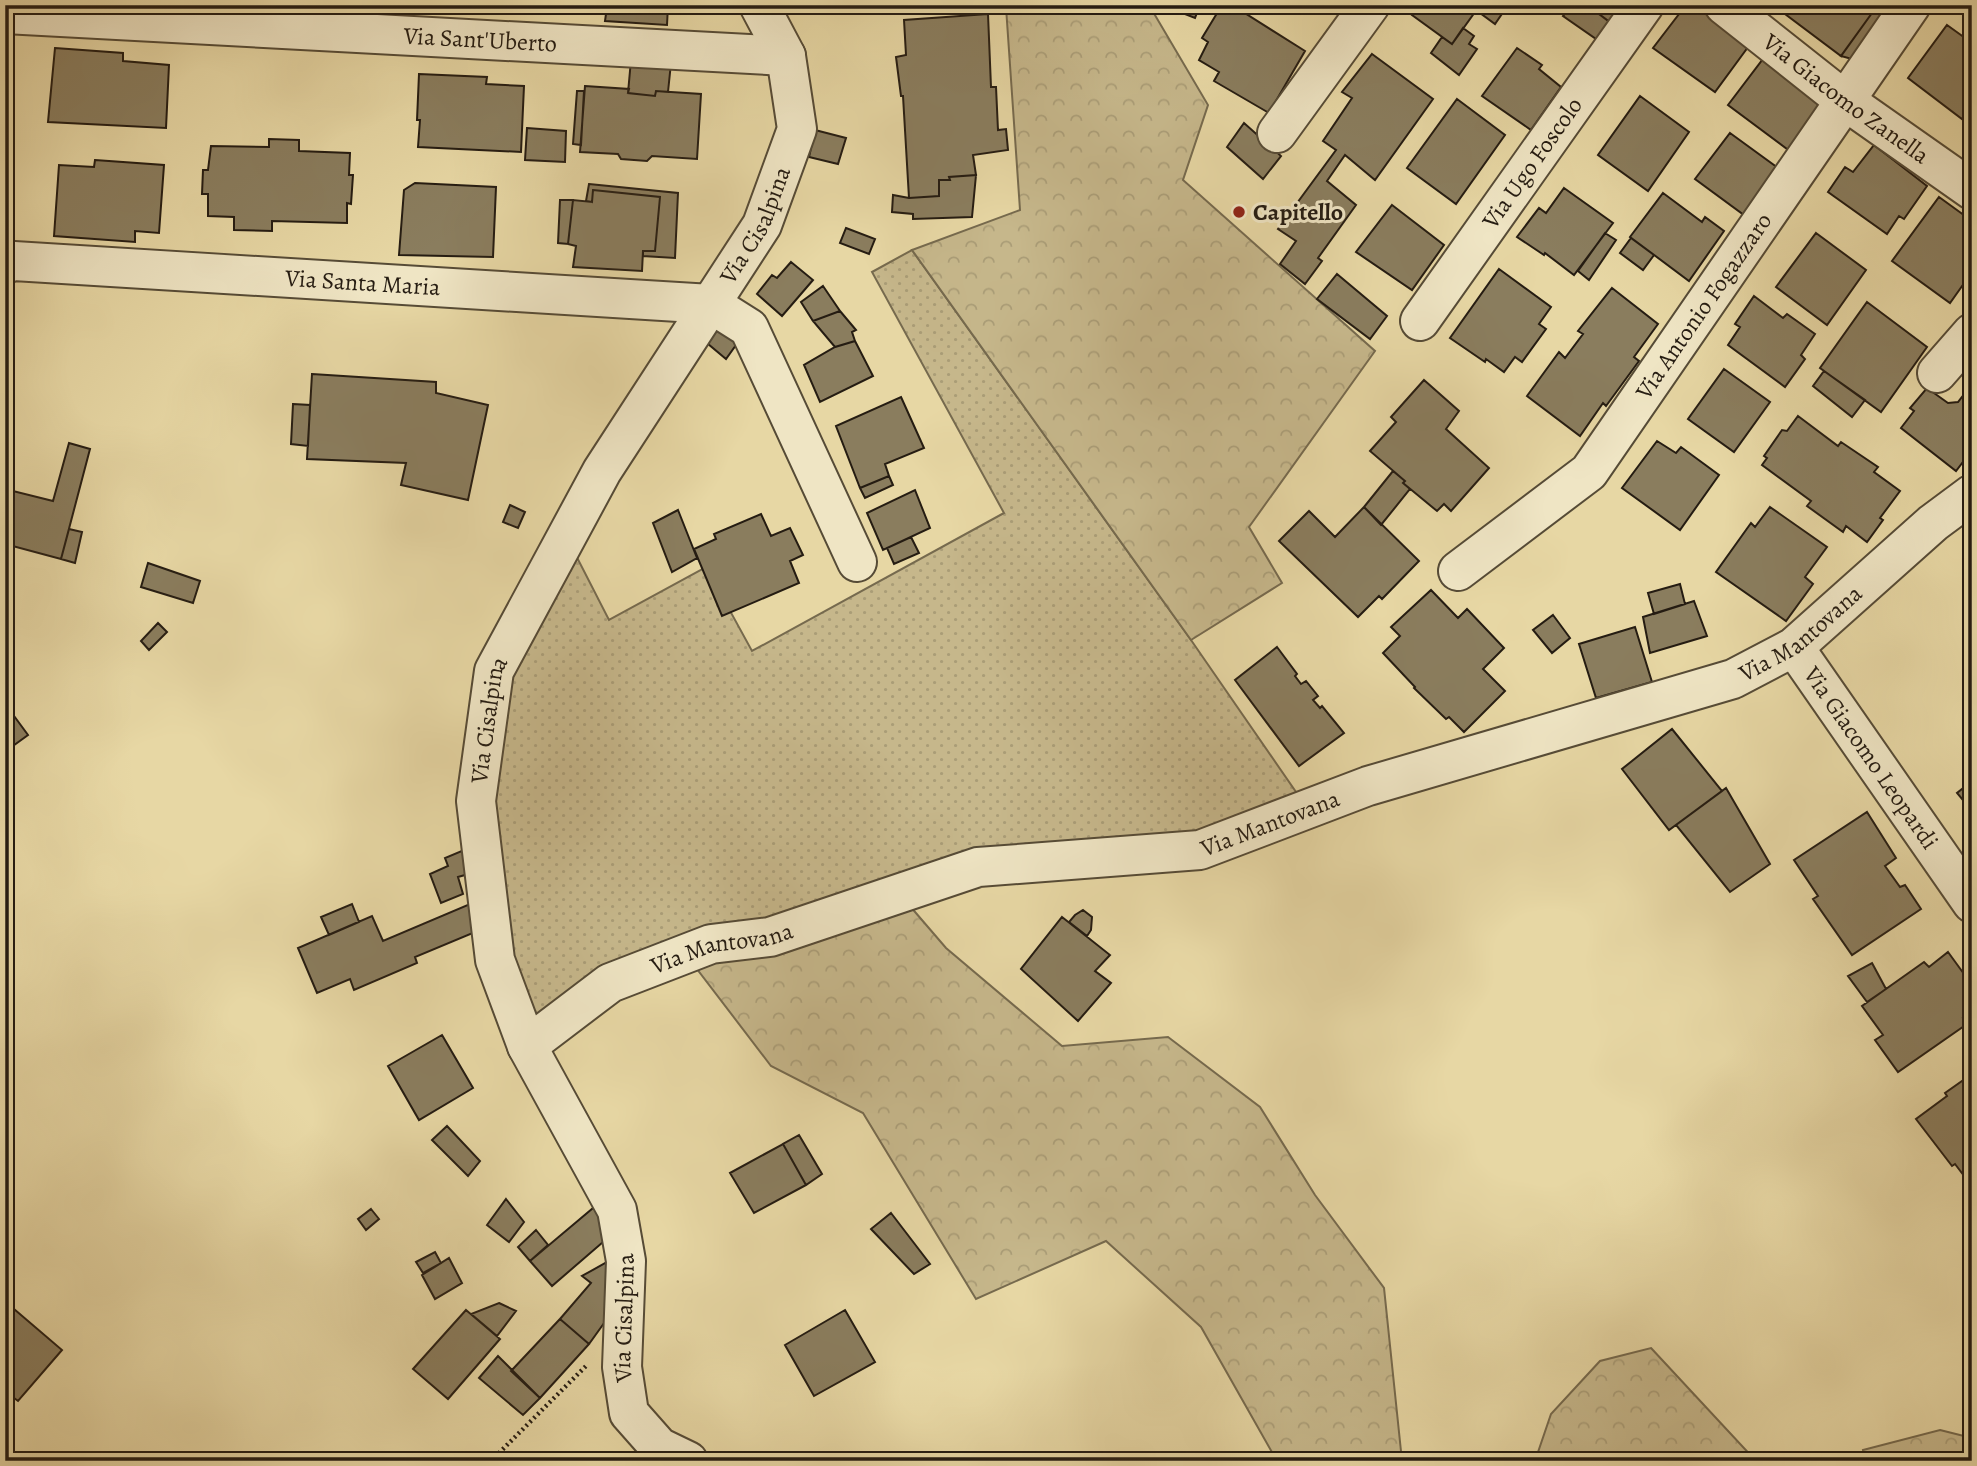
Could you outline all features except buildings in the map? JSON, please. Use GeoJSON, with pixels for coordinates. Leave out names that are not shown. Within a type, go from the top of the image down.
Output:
{"type":"FeatureCollection","features":[{"type":"Feature","properties":{"kind":"street","name":"Via Cisalpina"},"geometry":{"type":"LineString","coordinates":[[688,1461],[659,1447],[629,1413],[622,1367],[626,1261],[617,1210],[527,1046],[495,960],[476,801],[494,671],[602,471],[762,225],[797,129],[786,56],[759,5]]}},
{"type":"Feature","properties":{"kind":"street","name":"Via Ugo Foscolo"},"geometry":{"type":"LineString","coordinates":[[1420,321],[1644,5]]}},
{"type":"Feature","properties":{"kind":"street","name":"Via Giacomo Zanella"},"geometry":{"type":"LineString","coordinates":[[1724,5],[1844,100],[1972,190]]}},
{"type":"Feature","properties":{"kind":"street","name":"Via Antonio Fogazzaro"},"geometry":{"type":"LineString","coordinates":[[1458,571],[1589,472],[1911,5]]}},
{"type":"Feature","properties":{"kind":"street"},"geometry":{"type":"LineString","coordinates":[[1277,133],[1369,6]]}},
{"type":"Feature","properties":{"kind":"street","name":"Via Sant'Uberto"},"geometry":{"type":"LineString","coordinates":[[5,14],[786,56]]}},
{"type":"Feature","properties":{"kind":"street","name":"Via Santa Maria"},"geometry":{"type":"LineString","coordinates":[[9,262],[711,304]]}},
{"type":"Feature","properties":{"kind":"street"},"geometry":{"type":"LineString","coordinates":[[711,304],[749,328],[857,562]]}},
{"type":"Feature","properties":{"kind":"street"},"geometry":{"type":"LineString","coordinates":[[1937,373],[1972,333]]}},
{"type":"Feature","properties":{"kind":"street","name":"Via Mantovana"},"geometry":{"type":"LineString","coordinates":[[527,1046],[610,983],[710,944],[770,937],[978,867],[1200,849],[1368,786],[1733,679],[1794,647],[1933,523],[1972,494]]}},
{"type":"Feature","properties":{"kind":"street","name":"Via Giacomo Leopardi"},"geometry":{"type":"LineString","coordinates":[[1794,647],[1972,903]]}},
{"type":"Feature","properties":{"kind":"path"},"geometry":{"type":"LineString","coordinates":[[491,1461],[577,1374]]}},
{"type":"Feature","properties":{"kind":"green space"},"geometry":{"type":"Polygon","coordinates":[[[1003,5],[1149,5],[1208,105],[1183,180],[1375,351],[1249,527],[1282,583],[1191,640],[912,250],[1020,210],[1006,7],[1003,5]]]}},
{"type":"Feature","properties":{"kind":"green space"},"geometry":{"type":"Polygon","coordinates":[[[912,250],[1191,640],[1305,805],[1200,844],[977,863],[711,941],[525,1051],[498,961],[493,687],[565,534],[609,620],[706,567],[752,651],[1004,513],[872,272],[912,250]]]}},
{"type":"Feature","properties":{"kind":"green space"},"geometry":{"type":"Polygon","coordinates":[[[897,891],[946,948],[1062,1046],[1168,1037],[1260,1107],[1315,1195],[1384,1288],[1402,1461],[1277,1461],[1201,1327],[1106,1241],[976,1299],[863,1113],[771,1066],[684,952],[897,891]]]}},
{"type":"Feature","properties":{"kind":"green space"},"geometry":{"type":"Polygon","coordinates":[[[1651,1348],[1756,1461],[1535,1461],[1551,1414],[1600,1361],[1651,1348]]]}},
{"type":"Feature","properties":{"kind":"green space"},"geometry":{"type":"Polygon","coordinates":[[[1940,1430],[1972,1438],[1972,1461],[1865,1461],[1863,1450],[1940,1430]]]}},
{"type":"Feature","properties":{"kind":"place","name":"Capitello"},"geometry":{"type":"Point","coordinates":[1239,212]}}]}
